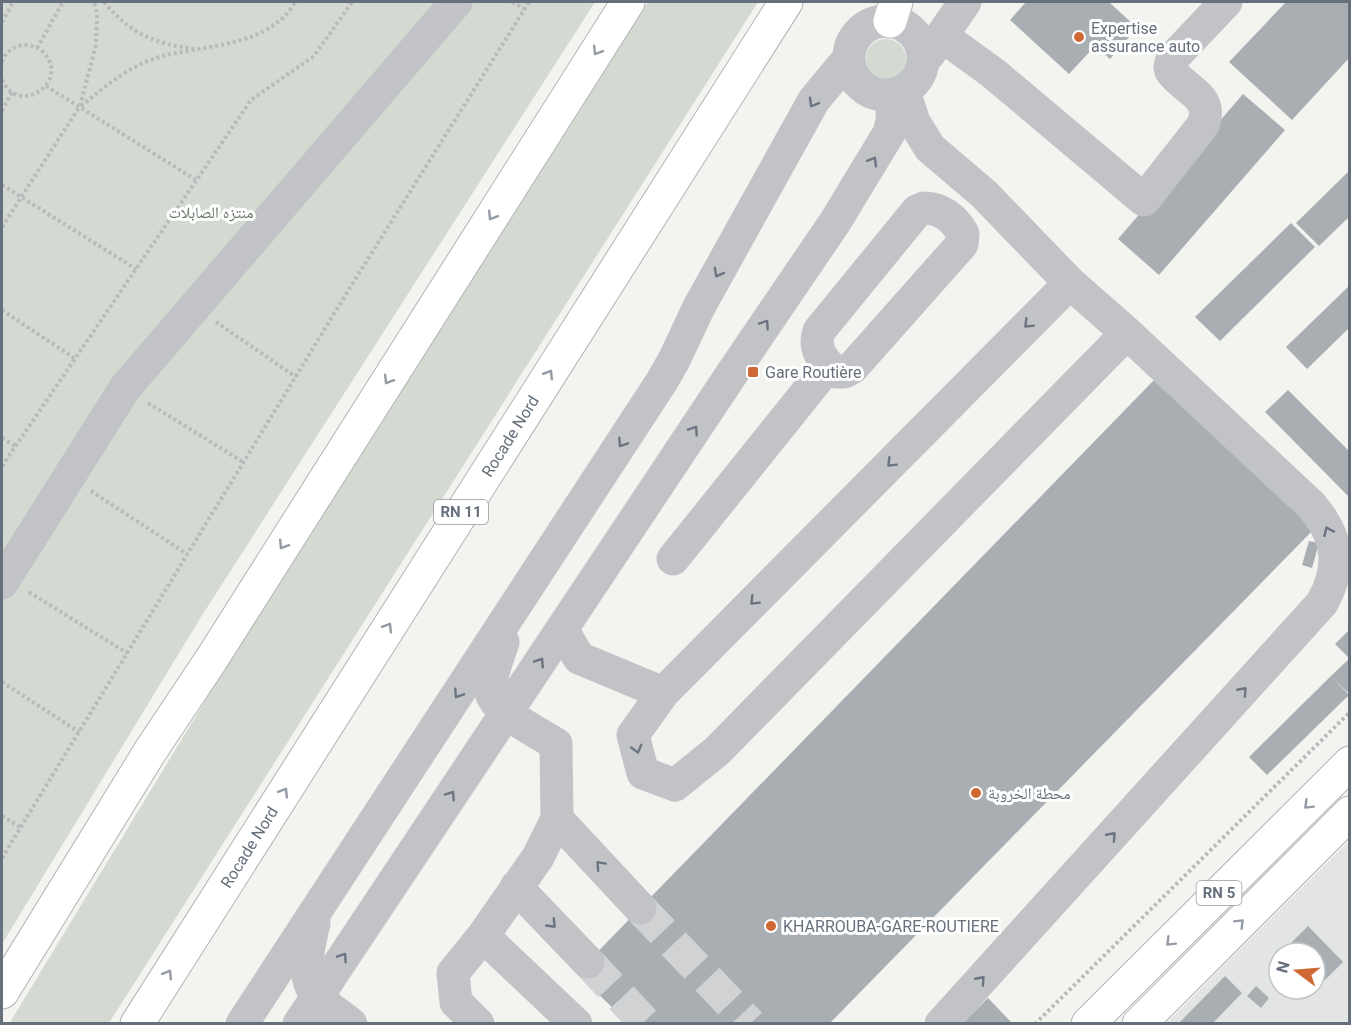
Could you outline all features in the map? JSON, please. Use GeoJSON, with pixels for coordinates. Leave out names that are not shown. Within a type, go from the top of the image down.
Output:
{"type":"FeatureCollection","features":[{"type":"Feature","properties":{"kind":"highway"},"geometry":{"type":"LineString","coordinates":[[2,992],[151,750],[211,660],[628,2]]}},
{"type":"Feature","properties":{"kind":"highway","name":"Rocade Nord"},"geometry":{"type":"LineString","coordinates":[[136,1023],[786,2]]}},
{"type":"Feature","properties":{"kind":"highway","name":"RN 5"},"geometry":{"type":"LineString","coordinates":[[1088,1023],[1350,764]]}},
{"type":"Feature","properties":{"kind":"highway","name":"RN 5"},"geometry":{"type":"LineString","coordinates":[[1139,1023],[1350,813]]}},
{"type":"Feature","properties":{"kind":"street"},"geometry":{"type":"LineString","coordinates":[[3,580],[125,388],[456,2]]}},
{"type":"Feature","properties":{"kind":"street"},"geometry":{"type":"LineString","coordinates":[[923,62],[965,2]]}},
{"type":"Feature","properties":{"kind":"street"},"geometry":{"type":"LineString","coordinates":[[942,36],[993,74],[1144,200],[1203,125],[1206,117],[1206,108],[1202,100],[1171,71],[1172,59],[1226,2]]}},
{"type":"Feature","properties":{"kind":"street"},"geometry":{"type":"LineString","coordinates":[[898,11],[916,36],[923,53],[923,62],[920,74],[913,83],[898,92],[882,95],[862,87],[855,78],[849,58],[851,48],[861,30],[898,11]]}},
{"type":"Feature","properties":{"kind":"street"},"geometry":{"type":"LineString","coordinates":[[242,1023],[662,381],[705,296],[814,100],[849,58]]}},
{"type":"Feature","properties":{"kind":"street"},"geometry":{"type":"LineString","coordinates":[[898,92],[930,148],[984,194],[1070,283],[1127,333],[1311,505],[1331,534],[1335,552],[1335,570],[1331,587],[1322,603],[941,1023]]}},
{"type":"Feature","properties":{"kind":"street"},"geometry":{"type":"LineString","coordinates":[[299,1023],[835,222],[884,144],[898,92]]}},
{"type":"Feature","properties":{"kind":"street"},"geometry":{"type":"LineString","coordinates":[[955,223],[984,194]]}},
{"type":"Feature","properties":{"kind":"street"},"geometry":{"type":"LineString","coordinates":[[924,208],[941,210],[963,234],[964,240],[959,249],[852,368],[839,372],[828,366],[819,355],[817,347],[819,330],[917,211],[924,208]]}},
{"type":"Feature","properties":{"kind":"street"},"geometry":{"type":"LineString","coordinates":[[1070,283],[663,693],[633,735],[643,773],[675,786],[717,751],[1127,333]]}},
{"type":"Feature","properties":{"kind":"street"},"geometry":{"type":"LineString","coordinates":[[674,559],[828,366]]}},
{"type":"Feature","properties":{"kind":"street"},"geometry":{"type":"LineString","coordinates":[[478,1023],[456,1002],[453,973],[483,936],[538,857],[557,819],[556,744],[497,704],[491,691],[510,614]]}},
{"type":"Feature","properties":{"kind":"street"},"geometry":{"type":"LineString","coordinates":[[562,629],[579,658],[663,693]]}},
{"type":"Feature","properties":{"kind":"street"},"geometry":{"type":"LineString","coordinates":[[557,819],[640,908]]}},
{"type":"Feature","properties":{"kind":"street"},"geometry":{"type":"LineString","coordinates":[[516,887],[588,962]]}},
{"type":"Feature","properties":{"kind":"street"},"geometry":{"type":"LineString","coordinates":[[317,909],[307,955],[306,967],[309,980],[317,996],[351,1023]]}},
{"type":"Feature","properties":{"kind":"street"},"geometry":{"type":"LineString","coordinates":[[483,936],[576,1023]]}},
{"type":"Feature","properties":{"kind":"path"},"geometry":{"type":"LineString","coordinates":[[2,22],[13,2]]}},
{"type":"Feature","properties":{"kind":"path"},"geometry":{"type":"LineString","coordinates":[[37,48],[63,2]]}},
{"type":"Feature","properties":{"kind":"path"},"geometry":{"type":"LineString","coordinates":[[2,227],[80,106],[96,45],[97,14],[94,2]]}},
{"type":"Feature","properties":{"kind":"path"},"geometry":{"type":"LineString","coordinates":[[104,2],[126,24],[153,41],[202,50]]}},
{"type":"Feature","properties":{"kind":"path"},"geometry":{"type":"LineString","coordinates":[[80,106],[129,69],[162,56],[202,50],[250,37],[278,22],[297,2]]}},
{"type":"Feature","properties":{"kind":"path"},"geometry":{"type":"LineString","coordinates":[[2,466],[251,100],[256,94],[314,56],[352,2]]}},
{"type":"Feature","properties":{"kind":"path"},"geometry":{"type":"LineString","coordinates":[[512,2],[525,9]]}},
{"type":"Feature","properties":{"kind":"path"},"geometry":{"type":"LineString","coordinates":[[2,858],[243,462],[529,2]]}},
{"type":"Feature","properties":{"kind":"path"},"geometry":{"type":"LineString","coordinates":[[2,60],[10,50],[28,45],[45,54],[50,62],[51,72],[46,86],[36,94],[26,96],[12,92],[3,84],[2,79]]}},
{"type":"Feature","properties":{"kind":"path"},"geometry":{"type":"LineString","coordinates":[[46,86],[196,180]]}},
{"type":"Feature","properties":{"kind":"path"},"geometry":{"type":"LineString","coordinates":[[2,111],[12,92]]}},
{"type":"Feature","properties":{"kind":"path"},"geometry":{"type":"LineString","coordinates":[[2,185],[136,269]]}},
{"type":"Feature","properties":{"kind":"path"},"geometry":{"type":"LineString","coordinates":[[193,307],[296,377]]}},
{"type":"Feature","properties":{"kind":"path"},"geometry":{"type":"LineString","coordinates":[[2,310],[75,358]]}},
{"type":"Feature","properties":{"kind":"path"},"geometry":{"type":"LineString","coordinates":[[125,388],[243,462]]}},
{"type":"Feature","properties":{"kind":"path"},"geometry":{"type":"LineString","coordinates":[[2,438],[15,446]]}},
{"type":"Feature","properties":{"kind":"path"},"geometry":{"type":"LineString","coordinates":[[68,476],[187,554]]}},
{"type":"Feature","properties":{"kind":"path"},"geometry":{"type":"LineString","coordinates":[[3,580],[127,653]]}},
{"type":"Feature","properties":{"kind":"path"},"geometry":{"type":"LineString","coordinates":[[2,682],[79,732]]}},
{"type":"Feature","properties":{"kind":"path"},"geometry":{"type":"LineString","coordinates":[[1035,1023],[1350,712]]}},
{"type":"Feature","properties":{"kind":"path"},"geometry":{"type":"LineString","coordinates":[[2,816],[20,827]]}},
{"type":"Feature","properties":{"kind":"shaded area"},"geometry":{"type":"Polygon","coordinates":[[[1349,841],[1349,1023],[1166,1024],[1220,969],[1349,841]]]}},
{"type":"Feature","properties":{"kind":"green space","name":"منتزه الصابلات"},"geometry":{"type":"Polygon","coordinates":[[[2,2],[595,2],[201,617],[2,944],[2,2]]]}},
{"type":"Feature","properties":{"kind":"green space"},"geometry":{"type":"Polygon","coordinates":[[[648,2],[758,2],[109,1023],[9,1024],[228,663],[648,2]]]}},
{"type":"Feature","properties":{"kind":"green space"},"geometry":{"type":"Polygon","coordinates":[[[886,39],[894,40],[900,45],[905,51],[905,67],[900,73],[894,78],[886,79],[878,78],[872,73],[867,67],[866,59],[867,51],[872,45],[878,40],[886,39]]]}},
{"type":"Feature","properties":{"kind":"building","name":"Expertise assurance auto"},"geometry":{"type":"Polygon","coordinates":[[[1026,2],[1109,2],[1137,28],[1110,59],[1095,46],[1069,74],[1010,20],[1026,2]]]}},
{"type":"Feature","properties":{"kind":"building"},"geometry":{"type":"Polygon","coordinates":[[[1286,2],[1350,2],[1350,57],[1292,120],[1229,62],[1286,2]]]}},
{"type":"Feature","properties":{"kind":"building"},"geometry":{"type":"Polygon","coordinates":[[[1243,94],[1285,130],[1159,275],[1118,239],[1243,94]]]}},
{"type":"Feature","properties":{"kind":"building"},"geometry":{"type":"Polygon","coordinates":[[[1350,170],[1350,216],[1319,246],[1296,223],[1350,170]]]}},
{"type":"Feature","properties":{"kind":"building"},"geometry":{"type":"Polygon","coordinates":[[[1291,223],[1315,247],[1220,341],[1195,317],[1291,223]]]}},
{"type":"Feature","properties":{"kind":"building"},"geometry":{"type":"Polygon","coordinates":[[[1350,285],[1350,327],[1307,369],[1286,347],[1350,285]]]}},
{"type":"Feature","properties":{"kind":"building"},"geometry":{"type":"Polygon","coordinates":[[[1157,377],[1315,528],[829,1024],[629,1024],[577,973],[1157,377]]]}},
{"type":"Feature","properties":{"kind":"building"},"geometry":{"type":"Polygon","coordinates":[[[1288,390],[1350,452],[1350,498],[1265,412],[1288,390]]]}},
{"type":"Feature","properties":{"kind":"building"},"geometry":{"type":"Polygon","coordinates":[[[1309,541],[1319,543],[1312,568],[1302,565],[1309,541]]]}},
{"type":"Feature","properties":{"kind":"building"},"geometry":{"type":"Polygon","coordinates":[[[1350,629],[1350,656],[1348,657],[1335,644],[1350,629]]]}},
{"type":"Feature","properties":{"kind":"building"},"geometry":{"type":"Polygon","coordinates":[[[1350,658],[1350,689],[1347,692],[1331,676],[1350,658]]]}},
{"type":"Feature","properties":{"kind":"building"},"geometry":{"type":"Polygon","coordinates":[[[1331,676],[1349,695],[1267,775],[1249,757],[1331,676]]]}},
{"type":"Feature","properties":{"kind":"building"},"geometry":{"type":"Polygon","coordinates":[[[1308,926],[1323,941],[1293,941],[1308,926]]]}},
{"type":"Feature","properties":{"kind":"building"},"geometry":{"type":"Polygon","coordinates":[[[1327,946],[1343,962],[1327,978],[1327,946]]]}},
{"type":"Feature","properties":{"kind":"building"},"geometry":{"type":"Polygon","coordinates":[[[1225,976],[1242,993],[1212,1024],[1178,1024],[1225,976]]]}},
{"type":"Feature","properties":{"kind":"building"},"geometry":{"type":"Polygon","coordinates":[[[1256,986],[1267,996],[1267,1000],[1261,1008],[1247,996],[1256,986]]]}},
{"type":"Feature","properties":{"kind":"building"},"geometry":{"type":"Polygon","coordinates":[[[988,998],[1013,1024],[962,1024],[988,998]]]}},
{"type":"Feature","properties":{"kind":"tunnel"},"geometry":{"type":"LineString","coordinates":[[640,908],[750,1024]]}},
{"type":"Feature","properties":{"kind":"tunnel"},"geometry":{"type":"LineString","coordinates":[[588,962],[646,1024]]}},
{"type":"Feature","properties":{"kind":"place","name":"Expertise assurance auto"},"geometry":{"type":"Point","coordinates":[1079,37]}},
{"type":"Feature","properties":{"kind":"place","name":"Gare Routière"},"geometry":{"type":"Point","coordinates":[753,372]}},
{"type":"Feature","properties":{"kind":"place","name":"محطة الخروبة"},"geometry":{"type":"Point","coordinates":[976,793]}},
{"type":"Feature","properties":{"kind":"place","name":"KHARROUBA-GARE-ROUTIERE"},"geometry":{"type":"Point","coordinates":[771,926]}}]}
